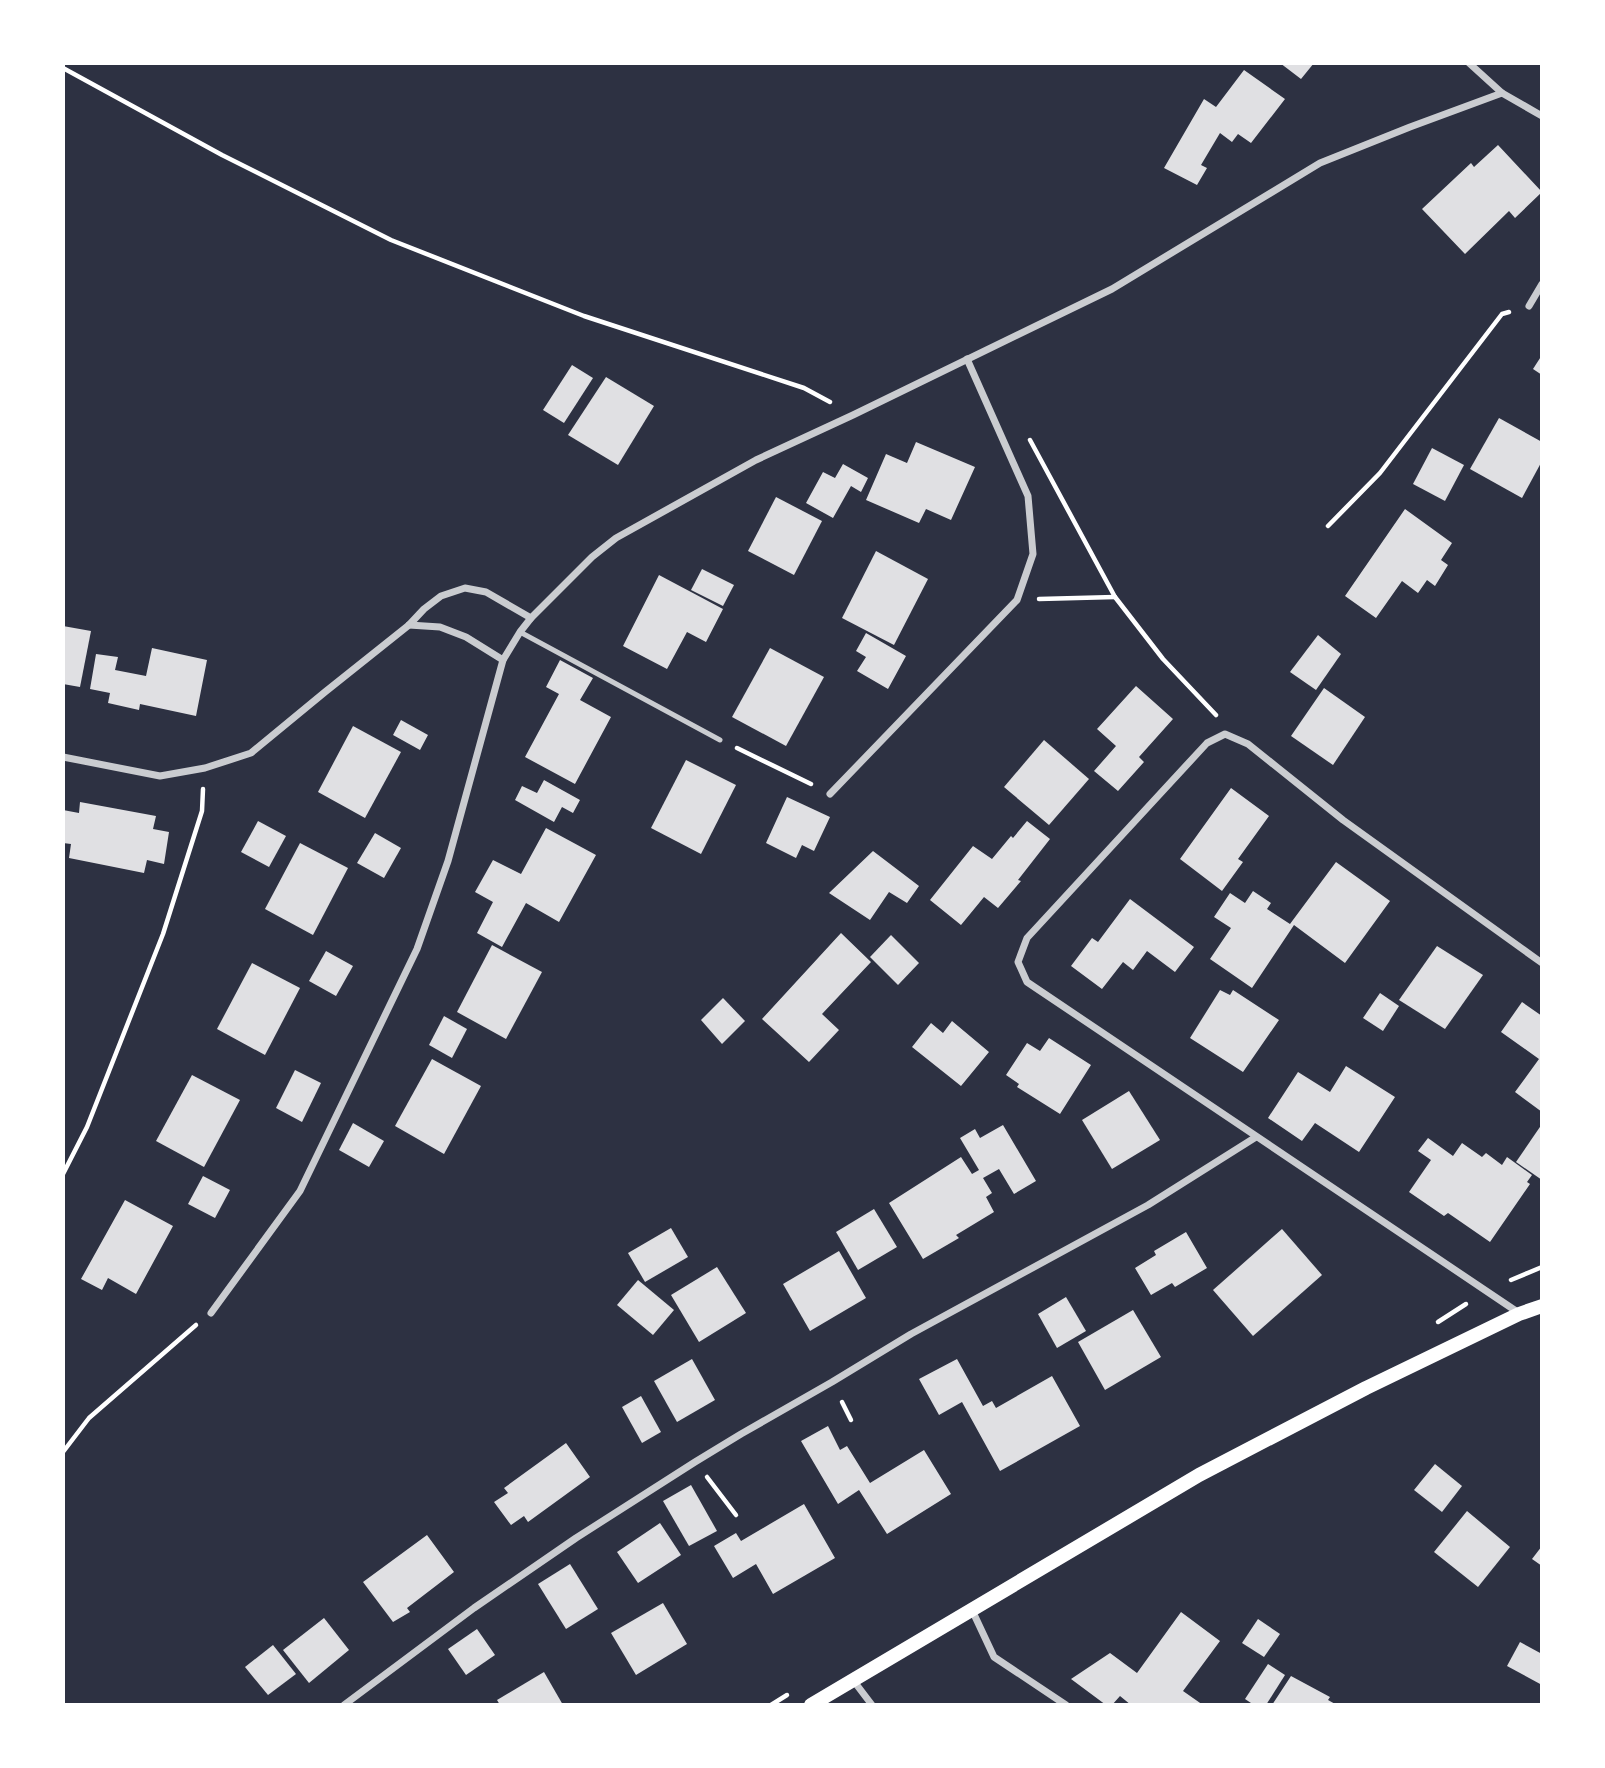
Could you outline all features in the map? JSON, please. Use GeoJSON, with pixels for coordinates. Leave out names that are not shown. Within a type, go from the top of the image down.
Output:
{"type":"FeatureCollection","features":[{"type":"Feature","properties":{"kind":"main road"},"geometry":{"type":"LineString","coordinates":[[811,1705],[1199,1475],[1366,1388],[1519,1314],[1542,1306]]}},
{"type":"Feature","properties":{"kind":"street"},"geometry":{"type":"LineString","coordinates":[[1469,63],[1502,93],[1542,116]]}},
{"type":"Feature","properties":{"kind":"street"},"geometry":{"type":"LineString","coordinates":[[211,1313],[300,1191],[417,949],[448,861],[503,660],[531,618],[592,557],[617,538],[756,460],[1112,289],[1320,163],[1502,93]]}},
{"type":"Feature","properties":{"kind":"street"},"geometry":{"type":"LineString","coordinates":[[1528,306],[1542,284]]}},
{"type":"Feature","properties":{"kind":"street"},"geometry":{"type":"LineString","coordinates":[[830,794],[1017,600],[1032,554],[1028,496],[967,359]]}},
{"type":"Feature","properties":{"kind":"street"},"geometry":{"type":"LineString","coordinates":[[63,757],[160,776],[205,768],[251,753],[441,596],[465,589],[486,592],[531,618]]}},
{"type":"Feature","properties":{"kind":"street"},"geometry":{"type":"LineString","coordinates":[[409,625],[440,626],[466,637],[503,660]]}},
{"type":"Feature","properties":{"kind":"street"},"geometry":{"type":"LineString","coordinates":[[1519,1314],[1027,982],[1018,962],[1027,938],[1207,743],[1225,734],[1248,744],[1343,820],[1542,963]]}},
{"type":"Feature","properties":{"kind":"street"},"geometry":{"type":"LineString","coordinates":[[344,1705],[474,1608],[576,1538],[695,1462],[911,1334],[1148,1205],[1256,1137]]}},
{"type":"Feature","properties":{"kind":"street"},"geometry":{"type":"LineString","coordinates":[[972,1610],[994,1657],[1066,1705]]}},
{"type":"Feature","properties":{"kind":"street"},"geometry":{"type":"LineString","coordinates":[[853,1680],[872,1705]]}},
{"type":"Feature","properties":{"kind":"lane"},"geometry":{"type":"LineString","coordinates":[[520,632],[720,740]]}},
{"type":"Feature","properties":{"kind":"path"},"geometry":{"type":"LineString","coordinates":[[63,68],[222,155],[391,240],[584,316],[804,388],[852,415]]}},
{"type":"Feature","properties":{"kind":"path"},"geometry":{"type":"LineString","coordinates":[[1328,526],[1380,473],[1502,314],[1528,306]]}},
{"type":"Feature","properties":{"kind":"path"},"geometry":{"type":"LineString","coordinates":[[1025,431],[1115,597],[1163,659],[1216,715],[1225,734]]}},
{"type":"Feature","properties":{"kind":"path"},"geometry":{"type":"LineString","coordinates":[[1017,600],[1115,597]]}},
{"type":"Feature","properties":{"kind":"path"},"geometry":{"type":"LineString","coordinates":[[720,740],[830,794]]}},
{"type":"Feature","properties":{"kind":"path"},"geometry":{"type":"LineString","coordinates":[[63,1174],[87,1127],[163,933],[202,811],[205,768]]}},
{"type":"Feature","properties":{"kind":"path"},"geometry":{"type":"LineString","coordinates":[[63,1452],[89,1418],[211,1313]]}},
{"type":"Feature","properties":{"kind":"building"},"geometry":{"type":"Polygon","coordinates":[[[1280,63],[1314,63],[1301,79],[1280,63]]]}},
{"type":"Feature","properties":{"kind":"building"},"geometry":{"type":"Polygon","coordinates":[[[1244,70],[1285,99],[1251,143],[1238,134],[1232,142],[1220,133],[1201,165],[1207,168],[1197,185],[1164,168],[1204,99],[1216,107],[1244,70]]]}},
{"type":"Feature","properties":{"kind":"building"},"geometry":{"type":"Polygon","coordinates":[[[1498,145],[1542,192],[1515,218],[1509,211],[1465,254],[1422,209],[1471,163],[1474,167],[1498,145]]]}},
{"type":"Feature","properties":{"kind":"building"},"geometry":{"type":"Polygon","coordinates":[[[1542,355],[1542,375],[1533,369],[1542,355]]]}},
{"type":"Feature","properties":{"kind":"building"},"geometry":{"type":"Polygon","coordinates":[[[572,365],[593,378],[564,423],[543,410],[572,365]]]}},
{"type":"Feature","properties":{"kind":"building"},"geometry":{"type":"Polygon","coordinates":[[[606,377],[654,406],[618,465],[568,435],[606,377]]]}},
{"type":"Feature","properties":{"kind":"building"},"geometry":{"type":"Polygon","coordinates":[[[1499,418],[1542,442],[1542,461],[1522,498],[1470,469],[1499,418]]]}},
{"type":"Feature","properties":{"kind":"building"},"geometry":{"type":"Polygon","coordinates":[[[916,442],[975,467],[951,520],[926,509],[919,523],[866,500],[886,454],[907,463],[916,442]]]}},
{"type":"Feature","properties":{"kind":"building"},"geometry":{"type":"Polygon","coordinates":[[[1432,448],[1464,465],[1445,501],[1413,484],[1432,448]]]}},
{"type":"Feature","properties":{"kind":"building"},"geometry":{"type":"Polygon","coordinates":[[[843,464],[868,478],[861,492],[851,486],[833,518],[806,503],[823,472],[835,478],[843,464]]]}},
{"type":"Feature","properties":{"kind":"building"},"geometry":{"type":"Polygon","coordinates":[[[776,497],[822,521],[794,575],[748,551],[776,497]]]}},
{"type":"Feature","properties":{"kind":"building"},"geometry":{"type":"Polygon","coordinates":[[[1405,509],[1452,543],[1441,560],[1448,565],[1435,586],[1427,580],[1418,593],[1402,581],[1376,618],[1345,596],[1405,509]]]}},
{"type":"Feature","properties":{"kind":"building"},"geometry":{"type":"Polygon","coordinates":[[[876,551],[928,579],[894,645],[842,618],[876,551]]]}},
{"type":"Feature","properties":{"kind":"building"},"geometry":{"type":"Polygon","coordinates":[[[702,569],[734,585],[723,606],[691,590],[702,569]]]}},
{"type":"Feature","properties":{"kind":"building"},"geometry":{"type":"Polygon","coordinates":[[[659,575],[723,609],[706,642],[687,632],[667,669],[623,646],[659,575]]]}},
{"type":"Feature","properties":{"kind":"building"},"geometry":{"type":"Polygon","coordinates":[[[63,626],[91,631],[80,687],[63,684],[63,626]]]}},
{"type":"Feature","properties":{"kind":"building"},"geometry":{"type":"Polygon","coordinates":[[[866,633],[906,656],[888,689],[857,671],[866,657],[856,651],[866,633]]]}},
{"type":"Feature","properties":{"kind":"building"},"geometry":{"type":"Polygon","coordinates":[[[1318,635],[1341,654],[1316,690],[1290,672],[1318,635]]]}},
{"type":"Feature","properties":{"kind":"building"},"geometry":{"type":"Polygon","coordinates":[[[152,648],[207,660],[196,716],[140,704],[139,710],[108,703],[110,693],[90,689],[96,654],[118,657],[115,670],[146,676],[152,648]]]}},
{"type":"Feature","properties":{"kind":"building"},"geometry":{"type":"Polygon","coordinates":[[[770,648],[824,677],[786,746],[732,717],[770,648]]]}},
{"type":"Feature","properties":{"kind":"building"},"geometry":{"type":"Polygon","coordinates":[[[560,660],[593,678],[580,700],[611,717],[575,784],[525,757],[559,694],[546,687],[560,660]]]}},
{"type":"Feature","properties":{"kind":"building"},"geometry":{"type":"Polygon","coordinates":[[[1136,686],[1173,719],[1139,757],[1144,762],[1118,791],[1094,771],[1116,746],[1097,729],[1136,686]]]}},
{"type":"Feature","properties":{"kind":"building"},"geometry":{"type":"Polygon","coordinates":[[[1324,688],[1365,717],[1333,765],[1291,736],[1324,688]]]}},
{"type":"Feature","properties":{"kind":"building"},"geometry":{"type":"Polygon","coordinates":[[[401,720],[428,735],[420,750],[393,735],[401,720]]]}},
{"type":"Feature","properties":{"kind":"building"},"geometry":{"type":"Polygon","coordinates":[[[353,726],[401,752],[365,818],[318,792],[353,726]]]}},
{"type":"Feature","properties":{"kind":"building"},"geometry":{"type":"Polygon","coordinates":[[[1044,740],[1089,779],[1049,825],[1004,787],[1044,740]]]}},
{"type":"Feature","properties":{"kind":"building"},"geometry":{"type":"Polygon","coordinates":[[[686,760],[736,785],[701,854],[651,828],[686,760]]]}},
{"type":"Feature","properties":{"kind":"building"},"geometry":{"type":"Polygon","coordinates":[[[544,780],[580,800],[573,813],[562,807],[554,822],[515,800],[522,786],[537,793],[544,780]]]}},
{"type":"Feature","properties":{"kind":"building"},"geometry":{"type":"Polygon","coordinates":[[[1231,788],[1269,816],[1238,859],[1243,862],[1222,891],[1180,859],[1231,788]]]}},
{"type":"Feature","properties":{"kind":"building"},"geometry":{"type":"Polygon","coordinates":[[[787,797],[830,817],[814,851],[802,845],[796,858],[766,843],[787,797]]]}},
{"type":"Feature","properties":{"kind":"building"},"geometry":{"type":"Polygon","coordinates":[[[80,802],[156,816],[153,829],[169,832],[164,864],[147,860],[144,873],[69,858],[71,844],[63,843],[63,810],[79,813],[80,802]]]}},
{"type":"Feature","properties":{"kind":"building"},"geometry":{"type":"Polygon","coordinates":[[[258,821],[286,836],[269,867],[241,852],[258,821]]]}},
{"type":"Feature","properties":{"kind":"building"},"geometry":{"type":"Polygon","coordinates":[[[1027,821],[1050,839],[1018,880],[1021,881],[998,908],[984,897],[961,925],[930,900],[973,846],[992,859],[1027,821]]]}},
{"type":"Feature","properties":{"kind":"building"},"geometry":{"type":"Polygon","coordinates":[[[546,828],[596,855],[559,922],[526,903],[502,947],[477,933],[493,902],[475,892],[493,860],[521,874],[546,828]]]}},
{"type":"Feature","properties":{"kind":"building"},"geometry":{"type":"Polygon","coordinates":[[[375,833],[401,848],[384,878],[357,863],[375,833]]]}},
{"type":"Feature","properties":{"kind":"building"},"geometry":{"type":"Polygon","coordinates":[[[300,843],[348,868],[313,935],[265,909],[300,843]]]}},
{"type":"Feature","properties":{"kind":"building"},"geometry":{"type":"Polygon","coordinates":[[[873,851],[919,886],[907,903],[889,892],[870,920],[829,893],[873,851]]]}},
{"type":"Feature","properties":{"kind":"building"},"geometry":{"type":"Polygon","coordinates":[[[1336,862],[1390,901],[1345,963],[1294,925],[1252,988],[1210,959],[1231,928],[1214,917],[1230,893],[1245,903],[1253,891],[1271,903],[1267,909],[1290,924],[1336,862]]]}},
{"type":"Feature","properties":{"kind":"building"},"geometry":{"type":"Polygon","coordinates":[[[1130,899],[1194,947],[1175,972],[1147,951],[1133,970],[1123,962],[1102,989],[1071,966],[1092,938],[1098,942],[1130,899]]]}},
{"type":"Feature","properties":{"kind":"building"},"geometry":{"type":"Polygon","coordinates":[[[841,933],[871,962],[822,1014],[839,1030],[809,1062],[762,1019],[841,933]]]}},
{"type":"Feature","properties":{"kind":"building"},"geometry":{"type":"Polygon","coordinates":[[[891,935],[919,963],[898,985],[870,957],[891,935]]]}},
{"type":"Feature","properties":{"kind":"building"},"geometry":{"type":"Polygon","coordinates":[[[492,945],[542,972],[506,1039],[457,1012],[492,945]]]}},
{"type":"Feature","properties":{"kind":"building"},"geometry":{"type":"Polygon","coordinates":[[[1437,946],[1483,975],[1445,1029],[1399,1000],[1437,946]]]}},
{"type":"Feature","properties":{"kind":"building"},"geometry":{"type":"Polygon","coordinates":[[[326,951],[353,966],[336,996],[309,981],[326,951]]]}},
{"type":"Feature","properties":{"kind":"building"},"geometry":{"type":"Polygon","coordinates":[[[252,963],[300,988],[265,1055],[217,1029],[252,963]]]}},
{"type":"Feature","properties":{"kind":"building"},"geometry":{"type":"Polygon","coordinates":[[[1220,990],[1230,995],[1233,990],[1279,1020],[1243,1072],[1190,1038],[1220,990]]]}},
{"type":"Feature","properties":{"kind":"building"},"geometry":{"type":"Polygon","coordinates":[[[1380,993],[1399,1006],[1383,1031],[1363,1018],[1380,993]]]}},
{"type":"Feature","properties":{"kind":"building"},"geometry":{"type":"Polygon","coordinates":[[[723,998],[745,1021],[722,1044],[701,1020],[723,998]]]}},
{"type":"Feature","properties":{"kind":"building"},"geometry":{"type":"Polygon","coordinates":[[[1522,1002],[1542,1016],[1542,1112],[1515,1092],[1539,1059],[1501,1032],[1522,1002]]]}},
{"type":"Feature","properties":{"kind":"building"},"geometry":{"type":"Polygon","coordinates":[[[444,1016],[467,1029],[452,1058],[429,1045],[444,1016]]]}},
{"type":"Feature","properties":{"kind":"building"},"geometry":{"type":"Polygon","coordinates":[[[952,1021],[989,1052],[961,1086],[912,1047],[931,1023],[943,1033],[952,1021]]]}},
{"type":"Feature","properties":{"kind":"building"},"geometry":{"type":"Polygon","coordinates":[[[1049,1038],[1091,1065],[1060,1114],[1017,1087],[1019,1084],[1006,1075],[1027,1043],[1040,1051],[1049,1038]]]}},
{"type":"Feature","properties":{"kind":"building"},"geometry":{"type":"Polygon","coordinates":[[[432,1059],[481,1086],[444,1154],[395,1126],[432,1059]]]}},
{"type":"Feature","properties":{"kind":"building"},"geometry":{"type":"Polygon","coordinates":[[[1346,1066],[1395,1097],[1359,1152],[1315,1123],[1302,1141],[1268,1118],[1298,1072],[1330,1092],[1346,1066]]]}},
{"type":"Feature","properties":{"kind":"building"},"geometry":{"type":"Polygon","coordinates":[[[295,1070],[321,1083],[302,1122],[276,1108],[295,1070]]]}},
{"type":"Feature","properties":{"kind":"building"},"geometry":{"type":"Polygon","coordinates":[[[192,1075],[240,1100],[204,1167],[156,1141],[192,1075]]]}},
{"type":"Feature","properties":{"kind":"building"},"geometry":{"type":"Polygon","coordinates":[[[1129,1091],[1160,1140],[1112,1169],[1082,1120],[1129,1091]]]}},
{"type":"Feature","properties":{"kind":"building"},"geometry":{"type":"Polygon","coordinates":[[[353,1123],[384,1141],[369,1167],[339,1150],[353,1123]]]}},
{"type":"Feature","properties":{"kind":"building"},"geometry":{"type":"Polygon","coordinates":[[[1542,1124],[1542,1180],[1516,1162],[1542,1124]]]}},
{"type":"Feature","properties":{"kind":"building"},"geometry":{"type":"Polygon","coordinates":[[[1003,1125],[1036,1181],[1014,1194],[999,1169],[983,1178],[992,1193],[986,1197],[994,1212],[956,1235],[959,1238],[923,1259],[889,1203],[961,1157],[972,1174],[979,1170],[960,1138],[975,1129],[980,1138],[1003,1125]]]}},
{"type":"Feature","properties":{"kind":"building"},"geometry":{"type":"Polygon","coordinates":[[[1428,1138],[1453,1156],[1462,1143],[1482,1157],[1486,1153],[1502,1165],[1507,1157],[1532,1175],[1527,1182],[1530,1184],[1490,1242],[1448,1213],[1444,1216],[1409,1192],[1431,1160],[1418,1151],[1428,1138]]]}},
{"type":"Feature","properties":{"kind":"building"},"geometry":{"type":"Polygon","coordinates":[[[203,1176],[230,1190],[215,1218],[188,1204],[203,1176]]]}},
{"type":"Feature","properties":{"kind":"building"},"geometry":{"type":"Polygon","coordinates":[[[125,1200],[173,1226],[136,1294],[108,1278],[102,1290],[81,1279],[125,1200]]]}},
{"type":"Feature","properties":{"kind":"building"},"geometry":{"type":"Polygon","coordinates":[[[874,1209],[897,1247],[858,1270],[836,1232],[874,1209]]]}},
{"type":"Feature","properties":{"kind":"building"},"geometry":{"type":"Polygon","coordinates":[[[671,1228],[688,1257],[645,1282],[628,1253],[671,1228]]]}},
{"type":"Feature","properties":{"kind":"building"},"geometry":{"type":"Polygon","coordinates":[[[1282,1229],[1322,1275],[1253,1336],[1213,1290],[1282,1229]]]}},
{"type":"Feature","properties":{"kind":"building"},"geometry":{"type":"Polygon","coordinates":[[[1186,1232],[1207,1268],[1175,1287],[1172,1283],[1151,1295],[1135,1268],[1156,1255],[1154,1251],[1186,1232]]]}},
{"type":"Feature","properties":{"kind":"building"},"geometry":{"type":"Polygon","coordinates":[[[839,1251],[866,1298],[810,1331],[783,1284],[839,1251]]]}},
{"type":"Feature","properties":{"kind":"building"},"geometry":{"type":"Polygon","coordinates":[[[717,1267],[746,1313],[699,1342],[671,1295],[717,1267]]]}},
{"type":"Feature","properties":{"kind":"building"},"geometry":{"type":"Polygon","coordinates":[[[638,1280],[674,1310],[653,1335],[617,1305],[638,1280]]]}},
{"type":"Feature","properties":{"kind":"building"},"geometry":{"type":"Polygon","coordinates":[[[1066,1297],[1086,1331],[1057,1348],[1038,1314],[1066,1297]]]}},
{"type":"Feature","properties":{"kind":"building"},"geometry":{"type":"Polygon","coordinates":[[[1133,1310],[1161,1357],[1105,1390],[1078,1342],[1133,1310]]]}},
{"type":"Feature","properties":{"kind":"building"},"geometry":{"type":"Polygon","coordinates":[[[692,1359],[715,1400],[677,1422],[654,1381],[692,1359]]]}},
{"type":"Feature","properties":{"kind":"building"},"geometry":{"type":"Polygon","coordinates":[[[957,1359],[983,1406],[992,1401],[996,1408],[1052,1376],[1080,1426],[1000,1471],[962,1402],[939,1415],[919,1379],[957,1359]]]}},
{"type":"Feature","properties":{"kind":"building"},"geometry":{"type":"Polygon","coordinates":[[[641,1396],[661,1432],[642,1443],[622,1407],[641,1396]]]}},
{"type":"Feature","properties":{"kind":"building"},"geometry":{"type":"Polygon","coordinates":[[[828,1426],[840,1450],[847,1446],[870,1483],[924,1450],[951,1494],[887,1534],[859,1490],[838,1504],[801,1441],[828,1426]]]}},
{"type":"Feature","properties":{"kind":"building"},"geometry":{"type":"Polygon","coordinates":[[[566,1443],[590,1477],[528,1522],[524,1516],[511,1525],[494,1502],[508,1493],[504,1488],[566,1443]]]}},
{"type":"Feature","properties":{"kind":"building"},"geometry":{"type":"Polygon","coordinates":[[[1435,1464],[1462,1486],[1442,1512],[1414,1490],[1435,1464]]]}},
{"type":"Feature","properties":{"kind":"building"},"geometry":{"type":"Polygon","coordinates":[[[691,1485],[717,1531],[689,1546],[663,1501],[691,1485]]]}},
{"type":"Feature","properties":{"kind":"building"},"geometry":{"type":"Polygon","coordinates":[[[804,1504],[835,1558],[773,1594],[756,1564],[733,1578],[714,1546],[736,1533],[741,1541],[804,1504]]]}},
{"type":"Feature","properties":{"kind":"building"},"geometry":{"type":"Polygon","coordinates":[[[1467,1511],[1510,1547],[1478,1587],[1434,1552],[1467,1511]]]}},
{"type":"Feature","properties":{"kind":"building"},"geometry":{"type":"Polygon","coordinates":[[[660,1523],[681,1555],[638,1583],[617,1552],[660,1523]]]}},
{"type":"Feature","properties":{"kind":"building"},"geometry":{"type":"Polygon","coordinates":[[[427,1535],[454,1572],[407,1608],[410,1612],[393,1622],[363,1582],[427,1535]]]}},
{"type":"Feature","properties":{"kind":"building"},"geometry":{"type":"Polygon","coordinates":[[[1542,1546],[1542,1566],[1532,1559],[1542,1546]]]}},
{"type":"Feature","properties":{"kind":"building"},"geometry":{"type":"Polygon","coordinates":[[[570,1564],[598,1609],[566,1629],[538,1584],[570,1564]]]}},
{"type":"Feature","properties":{"kind":"building"},"geometry":{"type":"Polygon","coordinates":[[[663,1603],[687,1644],[636,1675],[611,1633],[663,1603]]]}},
{"type":"Feature","properties":{"kind":"building"},"geometry":{"type":"Polygon","coordinates":[[[1181,1612],[1220,1641],[1183,1691],[1203,1705],[1131,1705],[1120,1696],[1112,1705],[1106,1705],[1071,1679],[1110,1653],[1137,1673],[1181,1612]]]}},
{"type":"Feature","properties":{"kind":"building"},"geometry":{"type":"Polygon","coordinates":[[[324,1618],[349,1650],[309,1683],[283,1650],[324,1618]]]}},
{"type":"Feature","properties":{"kind":"building"},"geometry":{"type":"Polygon","coordinates":[[[1258,1619],[1280,1634],[1264,1657],[1242,1643],[1258,1619]]]}},
{"type":"Feature","properties":{"kind":"building"},"geometry":{"type":"Polygon","coordinates":[[[477,1629],[495,1655],[466,1675],[448,1649],[477,1629]]]}},
{"type":"Feature","properties":{"kind":"building"},"geometry":{"type":"Polygon","coordinates":[[[1520,1642],[1542,1654],[1542,1685],[1507,1666],[1520,1642]]]}},
{"type":"Feature","properties":{"kind":"building"},"geometry":{"type":"Polygon","coordinates":[[[273,1645],[296,1674],[268,1695],[245,1667],[273,1645]]]}},
{"type":"Feature","properties":{"kind":"building"},"geometry":{"type":"Polygon","coordinates":[[[1268,1664],[1285,1675],[1266,1705],[1254,1705],[1245,1699],[1268,1664]]]}},
{"type":"Feature","properties":{"kind":"building"},"geometry":{"type":"Polygon","coordinates":[[[544,1672],[563,1705],[500,1705],[497,1700],[544,1672]]]}},
{"type":"Feature","properties":{"kind":"building"},"geometry":{"type":"Polygon","coordinates":[[[1291,1676],[1330,1697],[1328,1700],[1337,1705],[1272,1705],[1291,1676]]]}}]}
